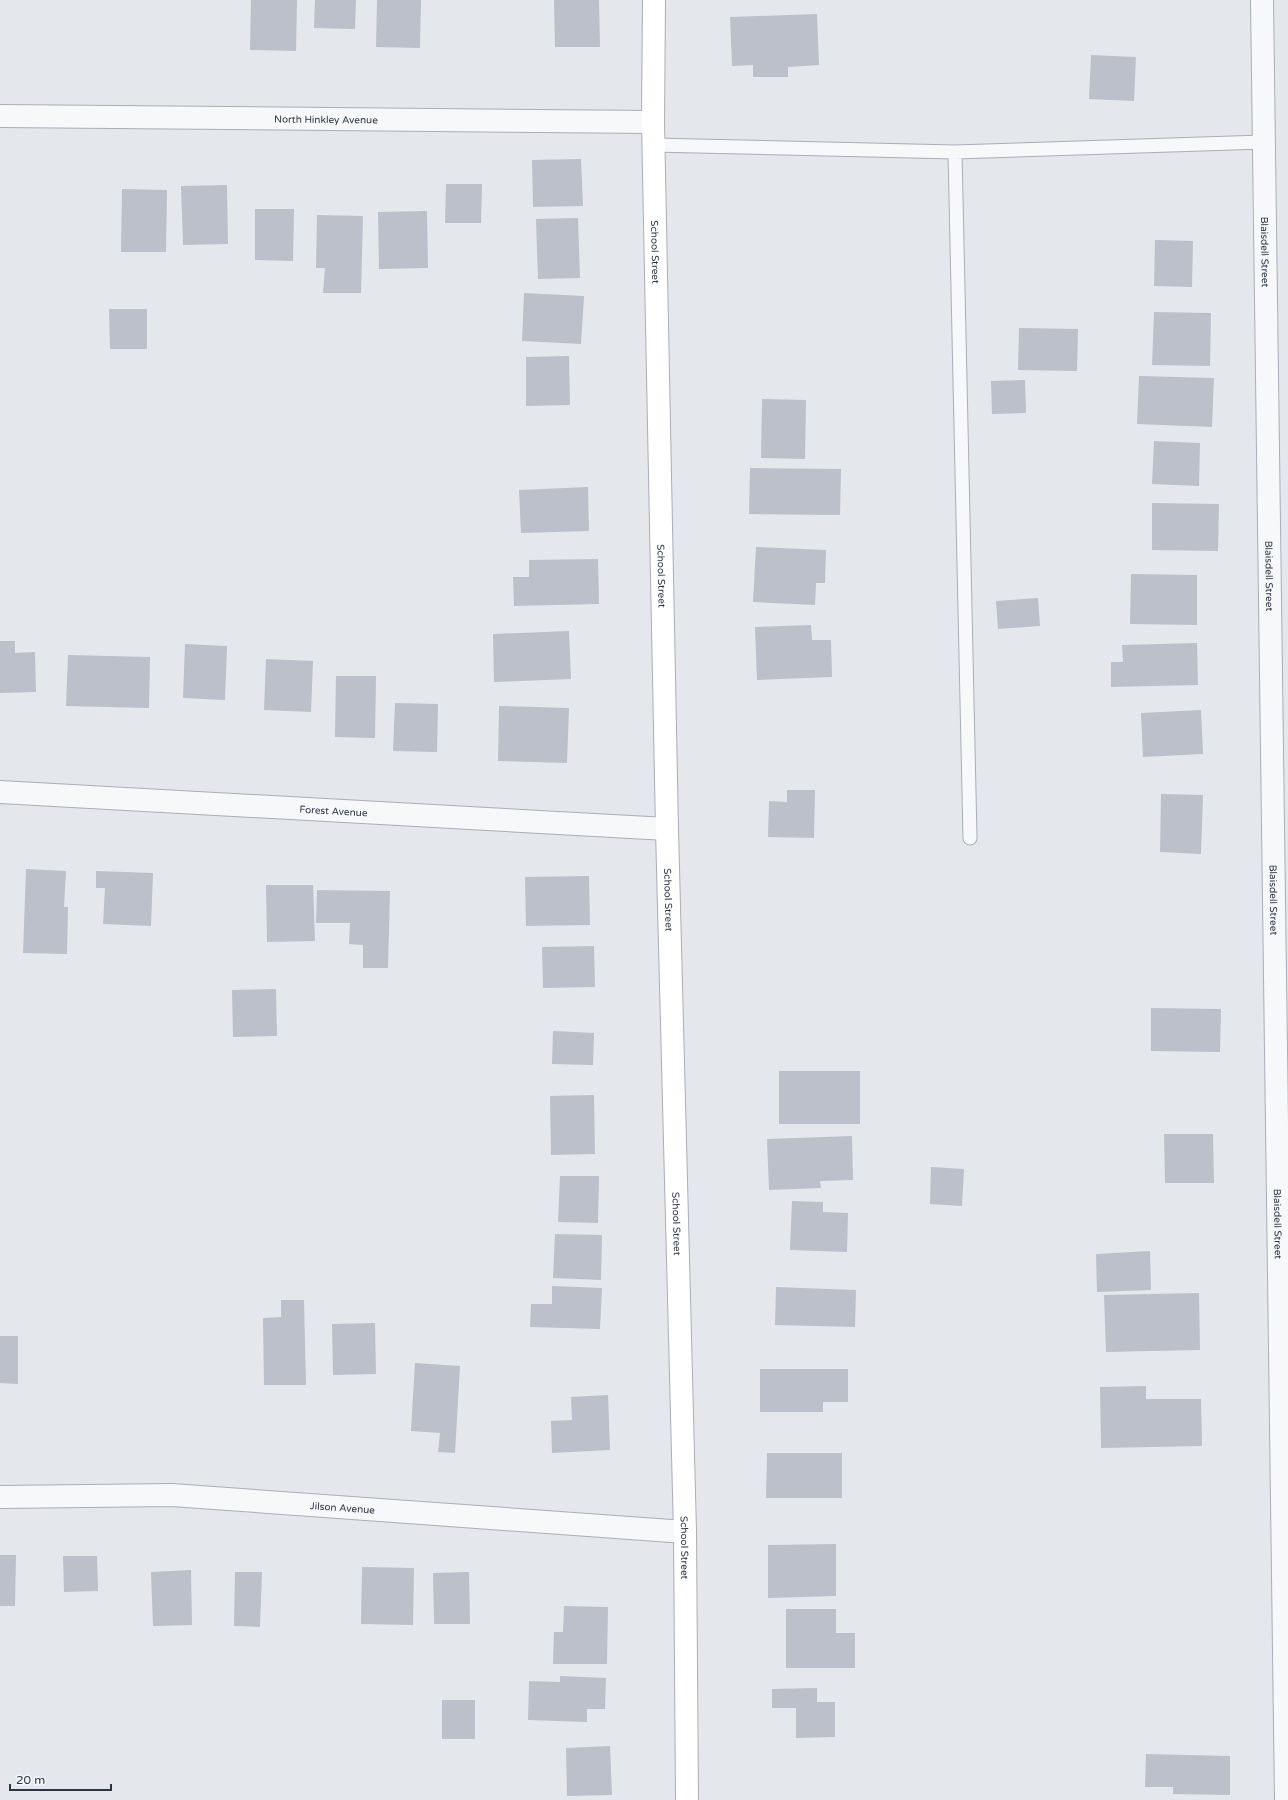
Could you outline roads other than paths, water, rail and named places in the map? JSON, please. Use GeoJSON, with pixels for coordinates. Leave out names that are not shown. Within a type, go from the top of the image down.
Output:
{"type":"FeatureCollection","features":[{"type":"Feature","properties":{"kind":"main road","name":"School Street"},"geometry":{"type":"LineString","coordinates":[[654,0],[653,145],[667,829],[685,1532],[687,1800]]}},
{"type":"Feature","properties":{"kind":"street","name":"Blaisdell Street"},"geometry":{"type":"LineString","coordinates":[[1262,0],[1286,1800]]}},
{"type":"Feature","properties":{"kind":"street","name":"North Hinkley Avenue"},"geometry":{"type":"LineString","coordinates":[[0,116],[653,122]]}},
{"type":"Feature","properties":{"kind":"street","name":"Forest Avenue"},"geometry":{"type":"LineString","coordinates":[[0,792],[667,829]]}},
{"type":"Feature","properties":{"kind":"street","name":"Jilson Avenue"},"geometry":{"type":"LineString","coordinates":[[0,1497],[172,1495],[685,1532]]}},
{"type":"Feature","properties":{"kind":"lane"},"geometry":{"type":"LineString","coordinates":[[653,145],[955,152],[1264,142]]}},
{"type":"Feature","properties":{"kind":"lane"},"geometry":{"type":"LineString","coordinates":[[955,152],[970,838]]}}]}
